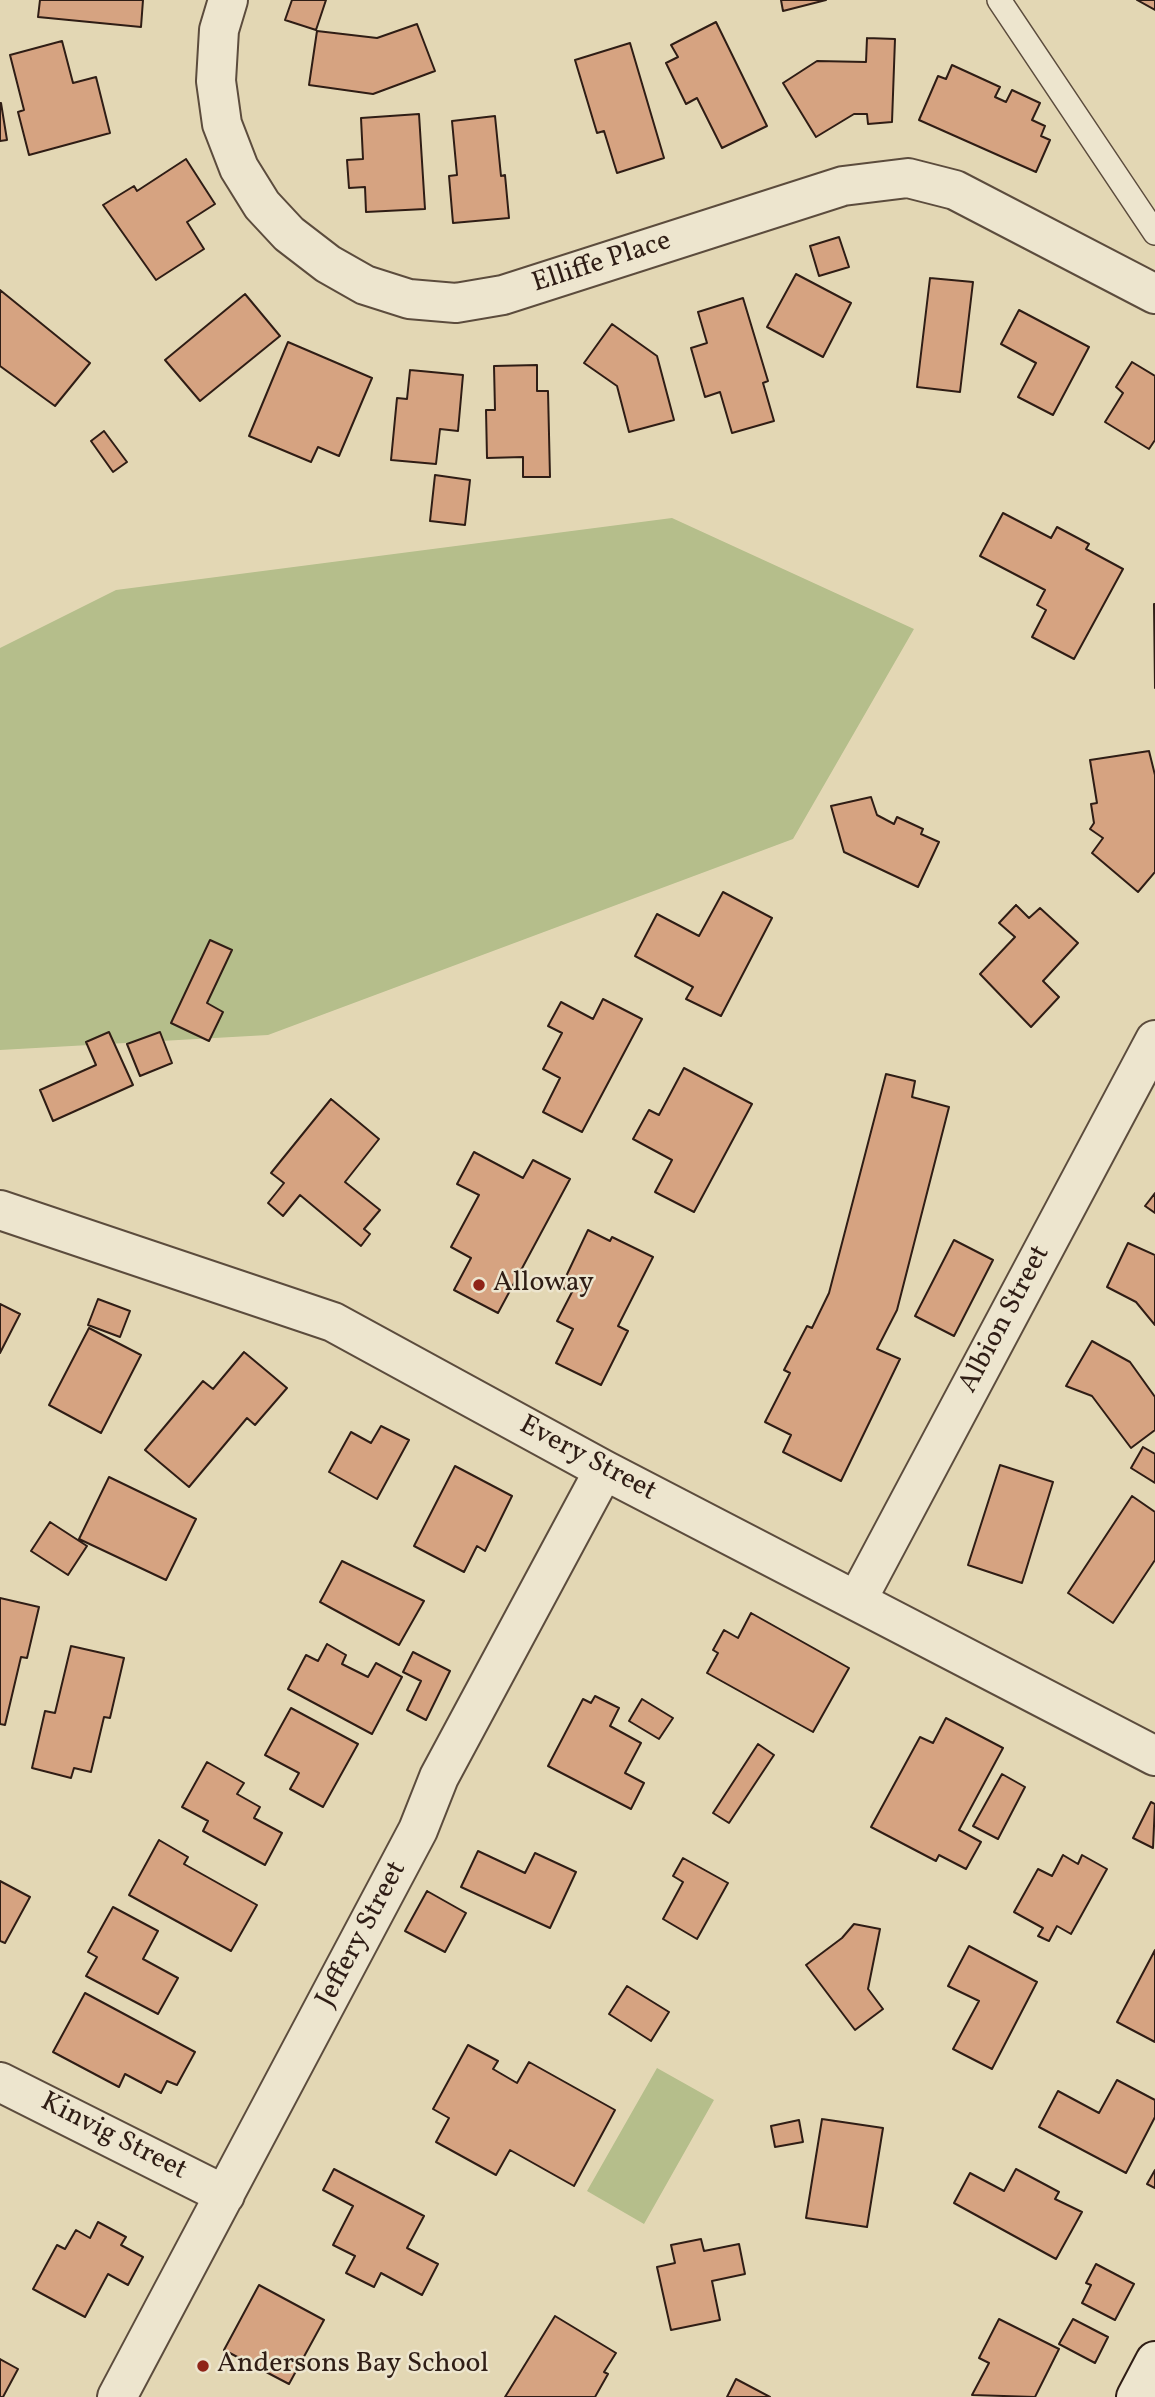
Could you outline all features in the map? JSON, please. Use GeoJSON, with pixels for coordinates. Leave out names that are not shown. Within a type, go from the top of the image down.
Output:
{"type":"FeatureCollection","features":[{"type":"Feature","properties":{"kind":"street","name":"Elliffe Place"},"geometry":{"type":"LineString","coordinates":[[228,0],[219,30],[216,81],[222,124],[239,168],[262,205],[289,234],[328,264],[365,285],[409,299],[456,303],[503,295],[843,186],[908,178],[955,190],[1155,294]]}},
{"type":"Feature","properties":{"kind":"street","name":"Albion Street"},"geometry":{"type":"LineString","coordinates":[[857,1600],[1155,1040]]}},
{"type":"Feature","properties":{"kind":"street","name":"Every Street"},"geometry":{"type":"LineString","coordinates":[[0,1210],[333,1322],[604,1470],[1155,1756]]}},
{"type":"Feature","properties":{"kind":"street","name":"Jeffery Street"},"geometry":{"type":"LineString","coordinates":[[117,2397],[418,1830],[439,1777],[604,1470]]}},
{"type":"Feature","properties":{"kind":"street","name":"Kinvig Street"},"geometry":{"type":"LineString","coordinates":[[0,2082],[225,2194]]}},
{"type":"Feature","properties":{"kind":"street"},"geometry":{"type":"LineString","coordinates":[[1136,2397],[1155,2361]]}},
{"type":"Feature","properties":{"kind":"lane"},"geometry":{"type":"LineString","coordinates":[[999,0],[1155,233]]}},
{"type":"Feature","properties":{"kind":"green space"},"geometry":{"type":"Polygon","coordinates":[[[672,518],[914,629],[793,839],[268,1035],[0,1050],[0,648],[116,590],[672,518]]]}},
{"type":"Feature","properties":{"kind":"green space"},"geometry":{"type":"Polygon","coordinates":[[[657,2068],[714,2100],[644,2224],[587,2191],[657,2068]]]}},
{"type":"Feature","properties":{"kind":"building"},"geometry":{"type":"Polygon","coordinates":[[[40,0],[143,0],[141,27],[38,17],[40,0]]]}},
{"type":"Feature","properties":{"kind":"building"},"geometry":{"type":"Polygon","coordinates":[[[292,0],[326,0],[316,30],[285,20],[292,0]]]}},
{"type":"Feature","properties":{"kind":"building"},"geometry":{"type":"Polygon","coordinates":[[[781,0],[826,0],[783,11],[781,0]]]}},
{"type":"Feature","properties":{"kind":"building"},"geometry":{"type":"Polygon","coordinates":[[[1137,0],[1155,0],[1155,10],[1137,0]]]}},
{"type":"Feature","properties":{"kind":"building"},"geometry":{"type":"Polygon","coordinates":[[[716,22],[767,126],[722,148],[697,98],[686,104],[666,63],[678,57],[671,45],[716,22]]]}},
{"type":"Feature","properties":{"kind":"building"},"geometry":{"type":"Polygon","coordinates":[[[417,24],[435,71],[373,94],[309,85],[317,31],[377,38],[417,24]]]}},
{"type":"Feature","properties":{"kind":"building"},"geometry":{"type":"Polygon","coordinates":[[[867,38],[895,39],[892,122],[868,124],[867,114],[854,114],[816,137],[783,83],[817,61],[866,62],[867,38]]]}},
{"type":"Feature","properties":{"kind":"building"},"geometry":{"type":"Polygon","coordinates":[[[62,41],[73,83],[96,77],[110,133],[29,155],[18,112],[24,110],[10,55],[62,41]]]}},
{"type":"Feature","properties":{"kind":"building"},"geometry":{"type":"Polygon","coordinates":[[[630,43],[664,158],[617,173],[604,131],[597,133],[575,60],[630,43]]]}},
{"type":"Feature","properties":{"kind":"building"},"geometry":{"type":"Polygon","coordinates":[[[952,65],[1000,87],[995,97],[1006,102],[1012,90],[1040,103],[1032,120],[1045,126],[1041,136],[1050,140],[1036,172],[919,120],[938,76],[946,79],[952,65]]]}},
{"type":"Feature","properties":{"kind":"building"},"geometry":{"type":"Polygon","coordinates":[[[0,103],[7,140],[0,141],[0,103]]]}},
{"type":"Feature","properties":{"kind":"building"},"geometry":{"type":"Polygon","coordinates":[[[419,114],[425,209],[366,212],[365,187],[349,188],[347,160],[363,159],[361,118],[419,114]]]}},
{"type":"Feature","properties":{"kind":"building"},"geometry":{"type":"Polygon","coordinates":[[[495,116],[501,176],[505,175],[509,218],[453,223],[449,176],[457,175],[452,121],[495,116]]]}},
{"type":"Feature","properties":{"kind":"building"},"geometry":{"type":"Polygon","coordinates":[[[186,159],[215,204],[187,222],[204,249],[156,280],[103,205],[134,186],[137,191],[186,159]]]}},
{"type":"Feature","properties":{"kind":"building"},"geometry":{"type":"Polygon","coordinates":[[[839,237],[849,267],[819,276],[810,246],[839,237]]]}},
{"type":"Feature","properties":{"kind":"building"},"geometry":{"type":"Polygon","coordinates":[[[796,274],[851,303],[823,357],[767,327],[796,274]]]}},
{"type":"Feature","properties":{"kind":"building"},"geometry":{"type":"Polygon","coordinates":[[[930,278],[973,282],[960,392],[917,387],[930,278]]]}},
{"type":"Feature","properties":{"kind":"building"},"geometry":{"type":"Polygon","coordinates":[[[0,290],[90,363],[55,406],[0,366],[0,290]]]}},
{"type":"Feature","properties":{"kind":"building"},"geometry":{"type":"Polygon","coordinates":[[[245,294],[280,336],[200,401],[165,360],[245,294]]]}},
{"type":"Feature","properties":{"kind":"building"},"geometry":{"type":"Polygon","coordinates":[[[743,298],[768,381],[763,383],[774,421],[732,433],[720,392],[705,397],[691,348],[707,343],[698,312],[743,298]]]}},
{"type":"Feature","properties":{"kind":"building"},"geometry":{"type":"Polygon","coordinates":[[[1019,310],[1089,347],[1053,415],[1018,397],[1036,363],[1001,344],[1019,310]]]}},
{"type":"Feature","properties":{"kind":"building"},"geometry":{"type":"Polygon","coordinates":[[[612,324],[657,356],[674,420],[629,432],[617,386],[584,363],[612,324]]]}},
{"type":"Feature","properties":{"kind":"building"},"geometry":{"type":"Polygon","coordinates":[[[288,342],[372,378],[339,456],[318,447],[311,462],[249,436],[288,342]]]}},
{"type":"Feature","properties":{"kind":"building"},"geometry":{"type":"Polygon","coordinates":[[[1132,362],[1155,376],[1155,440],[1149,449],[1105,422],[1123,393],[1116,387],[1132,362]]]}},
{"type":"Feature","properties":{"kind":"building"},"geometry":{"type":"Polygon","coordinates":[[[537,365],[537,391],[548,391],[550,477],[523,477],[523,457],[487,458],[486,410],[495,410],[494,366],[537,365]]]}},
{"type":"Feature","properties":{"kind":"building"},"geometry":{"type":"Polygon","coordinates":[[[410,370],[463,375],[458,431],[440,429],[436,464],[391,460],[397,398],[407,399],[410,370]]]}},
{"type":"Feature","properties":{"kind":"building"},"geometry":{"type":"Polygon","coordinates":[[[104,431],[127,462],[113,472],[91,441],[104,431]]]}},
{"type":"Feature","properties":{"kind":"building"},"geometry":{"type":"Polygon","coordinates":[[[435,475],[470,480],[465,525],[430,521],[435,475]]]}},
{"type":"Feature","properties":{"kind":"building"},"geometry":{"type":"Polygon","coordinates":[[[1003,513],[1051,538],[1057,527],[1089,544],[1086,549],[1123,569],[1074,659],[1032,637],[1046,610],[1037,605],[1045,590],[980,556],[1003,513]]]}},
{"type":"Feature","properties":{"kind":"building"},"geometry":{"type":"Polygon","coordinates":[[[1154,604],[1155,604],[1155,688],[1154,604]]]}},
{"type":"Feature","properties":{"kind":"building"},"geometry":{"type":"Polygon","coordinates":[[[1149,751],[1155,775],[1155,872],[1138,892],[1092,853],[1103,838],[1090,829],[1094,823],[1091,804],[1097,803],[1090,760],[1149,751]]]}},
{"type":"Feature","properties":{"kind":"building"},"geometry":{"type":"Polygon","coordinates":[[[871,797],[877,815],[894,824],[897,817],[923,829],[921,834],[939,842],[918,887],[844,852],[831,806],[871,797]]]}},
{"type":"Feature","properties":{"kind":"building"},"geometry":{"type":"Polygon","coordinates":[[[723,892],[772,918],[721,1016],[686,999],[693,987],[635,956],[657,914],[699,936],[723,892]]]}},
{"type":"Feature","properties":{"kind":"building"},"geometry":{"type":"Polygon","coordinates":[[[1016,905],[1029,918],[1040,908],[1078,943],[1043,981],[1059,997],[1031,1027],[980,974],[1015,937],[999,923],[1016,905]]]}},
{"type":"Feature","properties":{"kind":"building"},"geometry":{"type":"Polygon","coordinates":[[[210,940],[232,950],[207,1003],[223,1012],[209,1041],[171,1023],[210,940]]]}},
{"type":"Feature","properties":{"kind":"building"},"geometry":{"type":"Polygon","coordinates":[[[603,999],[642,1019],[582,1132],[543,1112],[560,1078],[543,1069],[562,1033],[548,1026],[561,1002],[593,1019],[603,999]]]}},
{"type":"Feature","properties":{"kind":"building"},"geometry":{"type":"Polygon","coordinates":[[[109,1032],[133,1085],[53,1121],[40,1090],[96,1065],[86,1042],[109,1032]]]}},
{"type":"Feature","properties":{"kind":"building"},"geometry":{"type":"Polygon","coordinates":[[[160,1032],[172,1063],[140,1076],[127,1044],[160,1032]]]}},
{"type":"Feature","properties":{"kind":"building"},"geometry":{"type":"Polygon","coordinates":[[[684,1068],[752,1104],[694,1212],[655,1192],[672,1160],[633,1139],[649,1110],[659,1115],[684,1068]]]}},
{"type":"Feature","properties":{"kind":"building"},"geometry":{"type":"Polygon","coordinates":[[[886,1074],[915,1081],[912,1097],[949,1107],[897,1310],[877,1349],[900,1359],[841,1481],[783,1452],[791,1435],[765,1422],[790,1373],[784,1370],[807,1326],[812,1328],[829,1293],[886,1074]]]}},
{"type":"Feature","properties":{"kind":"building"},"geometry":{"type":"Polygon","coordinates":[[[331,1099],[379,1139],[345,1182],[380,1210],[364,1229],[370,1234],[361,1246],[300,1195],[283,1216],[268,1203],[284,1183],[271,1173],[331,1099]]]}},
{"type":"Feature","properties":{"kind":"building"},"geometry":{"type":"Polygon","coordinates":[[[474,1152],[523,1178],[533,1160],[570,1179],[498,1313],[454,1290],[471,1258],[451,1247],[479,1195],[457,1184],[474,1152]]]}},
{"type":"Feature","properties":{"kind":"building"},"geometry":{"type":"Polygon","coordinates":[[[1155,1193],[1155,1213],[1145,1206],[1155,1193]]]}},
{"type":"Feature","properties":{"kind":"building"},"geometry":{"type":"Polygon","coordinates":[[[588,1230],[610,1241],[612,1237],[653,1257],[618,1326],[628,1331],[601,1385],[556,1363],[573,1329],[557,1321],[572,1292],[561,1287],[588,1230]]]}},
{"type":"Feature","properties":{"kind":"building"},"geometry":{"type":"Polygon","coordinates":[[[954,1240],[993,1260],[954,1336],[915,1316],[954,1240]]]}},
{"type":"Feature","properties":{"kind":"building"},"geometry":{"type":"Polygon","coordinates":[[[1128,1243],[1155,1255],[1155,1325],[1136,1302],[1107,1287],[1128,1243]]]}},
{"type":"Feature","properties":{"kind":"building"},"geometry":{"type":"Polygon","coordinates":[[[98,1299],[130,1311],[120,1337],[88,1325],[98,1299]]]}},
{"type":"Feature","properties":{"kind":"building"},"geometry":{"type":"Polygon","coordinates":[[[0,1304],[20,1314],[0,1353],[0,1304]]]}},
{"type":"Feature","properties":{"kind":"building"},"geometry":{"type":"Polygon","coordinates":[[[89,1328],[141,1355],[101,1433],[49,1405],[89,1328]]]}},
{"type":"Feature","properties":{"kind":"building"},"geometry":{"type":"Polygon","coordinates":[[[1092,1341],[1130,1362],[1155,1397],[1155,1430],[1131,1448],[1092,1396],[1066,1386],[1092,1341]]]}},
{"type":"Feature","properties":{"kind":"building"},"geometry":{"type":"Polygon","coordinates":[[[244,1352],[287,1388],[255,1425],[247,1418],[189,1487],[145,1450],[203,1381],[213,1389],[244,1352]]]}},
{"type":"Feature","properties":{"kind":"building"},"geometry":{"type":"Polygon","coordinates":[[[381,1426],[409,1440],[377,1499],[329,1472],[351,1432],[371,1443],[381,1426]]]}},
{"type":"Feature","properties":{"kind":"building"},"geometry":{"type":"Polygon","coordinates":[[[1143,1447],[1155,1454],[1155,1483],[1131,1468],[1143,1447]]]}},
{"type":"Feature","properties":{"kind":"building"},"geometry":{"type":"Polygon","coordinates":[[[1000,1465],[1053,1482],[1022,1583],[968,1565],[1000,1465]]]}},
{"type":"Feature","properties":{"kind":"building"},"geometry":{"type":"Polygon","coordinates":[[[455,1466],[512,1496],[485,1551],[477,1546],[464,1572],[414,1546],[455,1466]]]}},
{"type":"Feature","properties":{"kind":"building"},"geometry":{"type":"Polygon","coordinates":[[[109,1477],[196,1519],[166,1580],[79,1539],[109,1477]]]}},
{"type":"Feature","properties":{"kind":"building"},"geometry":{"type":"Polygon","coordinates":[[[1132,1496],[1155,1512],[1155,1560],[1113,1623],[1068,1593],[1132,1496]]]}},
{"type":"Feature","properties":{"kind":"building"},"geometry":{"type":"Polygon","coordinates":[[[50,1522],[87,1546],[68,1575],[31,1551],[50,1522]]]}},
{"type":"Feature","properties":{"kind":"building"},"geometry":{"type":"Polygon","coordinates":[[[342,1561],[424,1601],[399,1645],[320,1602],[342,1561]]]}},
{"type":"Feature","properties":{"kind":"building"},"geometry":{"type":"Polygon","coordinates":[[[0,1598],[39,1607],[27,1658],[21,1657],[5,1725],[0,1724],[0,1598]]]}},
{"type":"Feature","properties":{"kind":"building"},"geometry":{"type":"Polygon","coordinates":[[[751,1613],[849,1668],[813,1732],[707,1673],[718,1653],[713,1650],[724,1630],[738,1638],[751,1613]]]}},
{"type":"Feature","properties":{"kind":"building"},"geometry":{"type":"Polygon","coordinates":[[[327,1644],[346,1655],[342,1664],[368,1677],[376,1663],[402,1677],[372,1734],[288,1689],[306,1655],[318,1661],[327,1644]]]}},
{"type":"Feature","properties":{"kind":"building"},"geometry":{"type":"Polygon","coordinates":[[[71,1646],[124,1658],[110,1718],[104,1717],[91,1772],[74,1768],[71,1778],[32,1768],[45,1711],[55,1713],[71,1646]]]}},
{"type":"Feature","properties":{"kind":"building"},"geometry":{"type":"Polygon","coordinates":[[[413,1652],[450,1671],[426,1720],[407,1710],[421,1681],[403,1672],[413,1652]]]}},
{"type":"Feature","properties":{"kind":"building"},"geometry":{"type":"Polygon","coordinates":[[[595,1696],[619,1708],[610,1726],[641,1743],[625,1773],[644,1783],[631,1809],[548,1766],[583,1699],[591,1703],[595,1696]]]}},
{"type":"Feature","properties":{"kind":"building"},"geometry":{"type":"Polygon","coordinates":[[[642,1699],[673,1718],[659,1739],[629,1721],[642,1699]]]}},
{"type":"Feature","properties":{"kind":"building"},"geometry":{"type":"Polygon","coordinates":[[[291,1708],[358,1744],[323,1807],[290,1789],[299,1773],[265,1755],[291,1708]]]}},
{"type":"Feature","properties":{"kind":"building"},"geometry":{"type":"Polygon","coordinates":[[[946,1718],[1003,1748],[959,1830],[981,1842],[966,1869],[939,1855],[936,1861],[871,1827],[920,1737],[933,1743],[946,1718]]]}},
{"type":"Feature","properties":{"kind":"building"},"geometry":{"type":"Polygon","coordinates":[[[758,1744],[774,1755],[729,1823],[713,1813],[758,1744]]]}},
{"type":"Feature","properties":{"kind":"building"},"geometry":{"type":"Polygon","coordinates":[[[207,1762],[244,1783],[237,1794],[260,1807],[254,1818],[282,1833],[265,1865],[203,1831],[208,1821],[182,1807],[207,1762]]]}},
{"type":"Feature","properties":{"kind":"building"},"geometry":{"type":"Polygon","coordinates":[[[1002,1774],[1025,1787],[998,1839],[973,1826],[1002,1774]]]}},
{"type":"Feature","properties":{"kind":"building"},"geometry":{"type":"Polygon","coordinates":[[[1151,1802],[1155,1804],[1153,1848],[1133,1838],[1151,1802]]]}},
{"type":"Feature","properties":{"kind":"building"},"geometry":{"type":"Polygon","coordinates":[[[159,1840],[188,1857],[184,1864],[257,1905],[231,1951],[129,1895],[159,1840]]]}},
{"type":"Feature","properties":{"kind":"building"},"geometry":{"type":"Polygon","coordinates":[[[478,1851],[525,1873],[535,1853],[576,1872],[550,1928],[461,1887],[478,1851]]]}},
{"type":"Feature","properties":{"kind":"building"},"geometry":{"type":"Polygon","coordinates":[[[1063,1855],[1078,1864],[1082,1855],[1107,1869],[1071,1934],[1057,1926],[1049,1941],[1038,1936],[1043,1928],[1014,1912],[1038,1869],[1052,1876],[1063,1855]]]}},
{"type":"Feature","properties":{"kind":"building"},"geometry":{"type":"Polygon","coordinates":[[[683,1858],[728,1883],[697,1939],[663,1919],[683,1882],[673,1876],[683,1858]]]}},
{"type":"Feature","properties":{"kind":"building"},"geometry":{"type":"Polygon","coordinates":[[[0,1881],[30,1897],[5,1943],[0,1941],[0,1881]]]}},
{"type":"Feature","properties":{"kind":"building"},"geometry":{"type":"Polygon","coordinates":[[[427,1891],[466,1913],[445,1952],[405,1931],[427,1891]]]}},
{"type":"Feature","properties":{"kind":"building"},"geometry":{"type":"Polygon","coordinates":[[[113,1907],[158,1931],[143,1959],[178,1978],[158,2014],[86,1976],[97,1957],[88,1952],[113,1907]]]}},
{"type":"Feature","properties":{"kind":"building"},"geometry":{"type":"Polygon","coordinates":[[[854,1924],[880,1929],[868,1989],[883,2009],[855,2030],[806,1965],[842,1938],[854,1924]]]}},
{"type":"Feature","properties":{"kind":"building"},"geometry":{"type":"Polygon","coordinates":[[[969,1946],[1037,1982],[992,2069],[953,2049],[979,2001],[948,1986],[969,1946]]]}},
{"type":"Feature","properties":{"kind":"building"},"geometry":{"type":"Polygon","coordinates":[[[1155,1950],[1155,2042],[1117,2022],[1155,1950]]]}},
{"type":"Feature","properties":{"kind":"building"},"geometry":{"type":"Polygon","coordinates":[[[627,1986],[669,2012],[651,2041],[609,2014],[627,1986]]]}},
{"type":"Feature","properties":{"kind":"building"},"geometry":{"type":"Polygon","coordinates":[[[85,1993],[195,2052],[177,2085],[167,2081],[161,2093],[125,2074],[119,2087],[53,2052],[85,1993]]]}},
{"type":"Feature","properties":{"kind":"building"},"geometry":{"type":"Polygon","coordinates":[[[468,2045],[498,2061],[493,2069],[517,2083],[529,2062],[615,2110],[574,2186],[510,2150],[496,2175],[436,2142],[449,2118],[433,2109],[468,2045]]]}},
{"type":"Feature","properties":{"kind":"building"},"geometry":{"type":"Polygon","coordinates":[[[1117,2080],[1155,2100],[1155,2117],[1126,2173],[1039,2127],[1058,2091],[1099,2113],[1117,2080]]]}},
{"type":"Feature","properties":{"kind":"building"},"geometry":{"type":"Polygon","coordinates":[[[822,2119],[883,2128],[867,2227],[806,2218],[822,2119]]]}},
{"type":"Feature","properties":{"kind":"building"},"geometry":{"type":"Polygon","coordinates":[[[799,2120],[803,2142],[775,2147],[771,2126],[799,2120]]]}},
{"type":"Feature","properties":{"kind":"building"},"geometry":{"type":"Polygon","coordinates":[[[334,2169],[424,2216],[407,2248],[438,2264],[422,2295],[381,2273],[374,2287],[346,2273],[355,2256],[333,2245],[353,2206],[323,2190],[334,2169]]]}},
{"type":"Feature","properties":{"kind":"building"},"geometry":{"type":"Polygon","coordinates":[[[1016,2169],[1059,2192],[1055,2199],[1082,2212],[1056,2259],[954,2203],[970,2173],[1004,2191],[1016,2169]]]}},
{"type":"Feature","properties":{"kind":"building"},"geometry":{"type":"Polygon","coordinates":[[[1155,2170],[1155,2188],[1147,2184],[1155,2170]]]}},
{"type":"Feature","properties":{"kind":"building"},"geometry":{"type":"Polygon","coordinates":[[[98,2222],[126,2237],[121,2245],[143,2257],[128,2285],[108,2274],[85,2317],[33,2289],[57,2245],[65,2249],[76,2230],[90,2238],[98,2222]]]}},
{"type":"Feature","properties":{"kind":"building"},"geometry":{"type":"Polygon","coordinates":[[[701,2239],[704,2251],[739,2244],[745,2274],[712,2281],[720,2320],[671,2330],[657,2267],[675,2263],[671,2245],[701,2239]]]}},
{"type":"Feature","properties":{"kind":"building"},"geometry":{"type":"Polygon","coordinates":[[[1096,2264],[1134,2284],[1115,2320],[1082,2303],[1091,2285],[1086,2283],[1096,2264]]]}},
{"type":"Feature","properties":{"kind":"building"},"geometry":{"type":"Polygon","coordinates":[[[259,2285],[324,2320],[289,2384],[224,2350],[259,2285]]]}},
{"type":"Feature","properties":{"kind":"building"},"geometry":{"type":"Polygon","coordinates":[[[555,2316],[616,2353],[604,2372],[608,2374],[595,2397],[505,2397],[555,2316]]]}},
{"type":"Feature","properties":{"kind":"building"},"geometry":{"type":"Polygon","coordinates":[[[999,2319],[1059,2349],[1035,2397],[972,2395],[989,2363],[979,2358],[999,2319]]]}},
{"type":"Feature","properties":{"kind":"building"},"geometry":{"type":"Polygon","coordinates":[[[1073,2319],[1108,2337],[1095,2363],[1059,2344],[1073,2319]]]}},
{"type":"Feature","properties":{"kind":"building"},"geometry":{"type":"Polygon","coordinates":[[[0,2359],[18,2369],[3,2397],[0,2397],[0,2359]]]}},
{"type":"Feature","properties":{"kind":"building"},"geometry":{"type":"Polygon","coordinates":[[[736,2379],[770,2397],[727,2397],[736,2379]]]}},
{"type":"Feature","properties":{"kind":"place","name":"Alloway"},"geometry":{"type":"Point","coordinates":[479,1285]}},
{"type":"Feature","properties":{"kind":"place","name":"Andersons Bay School"},"geometry":{"type":"Point","coordinates":[203,2366]}}]}
